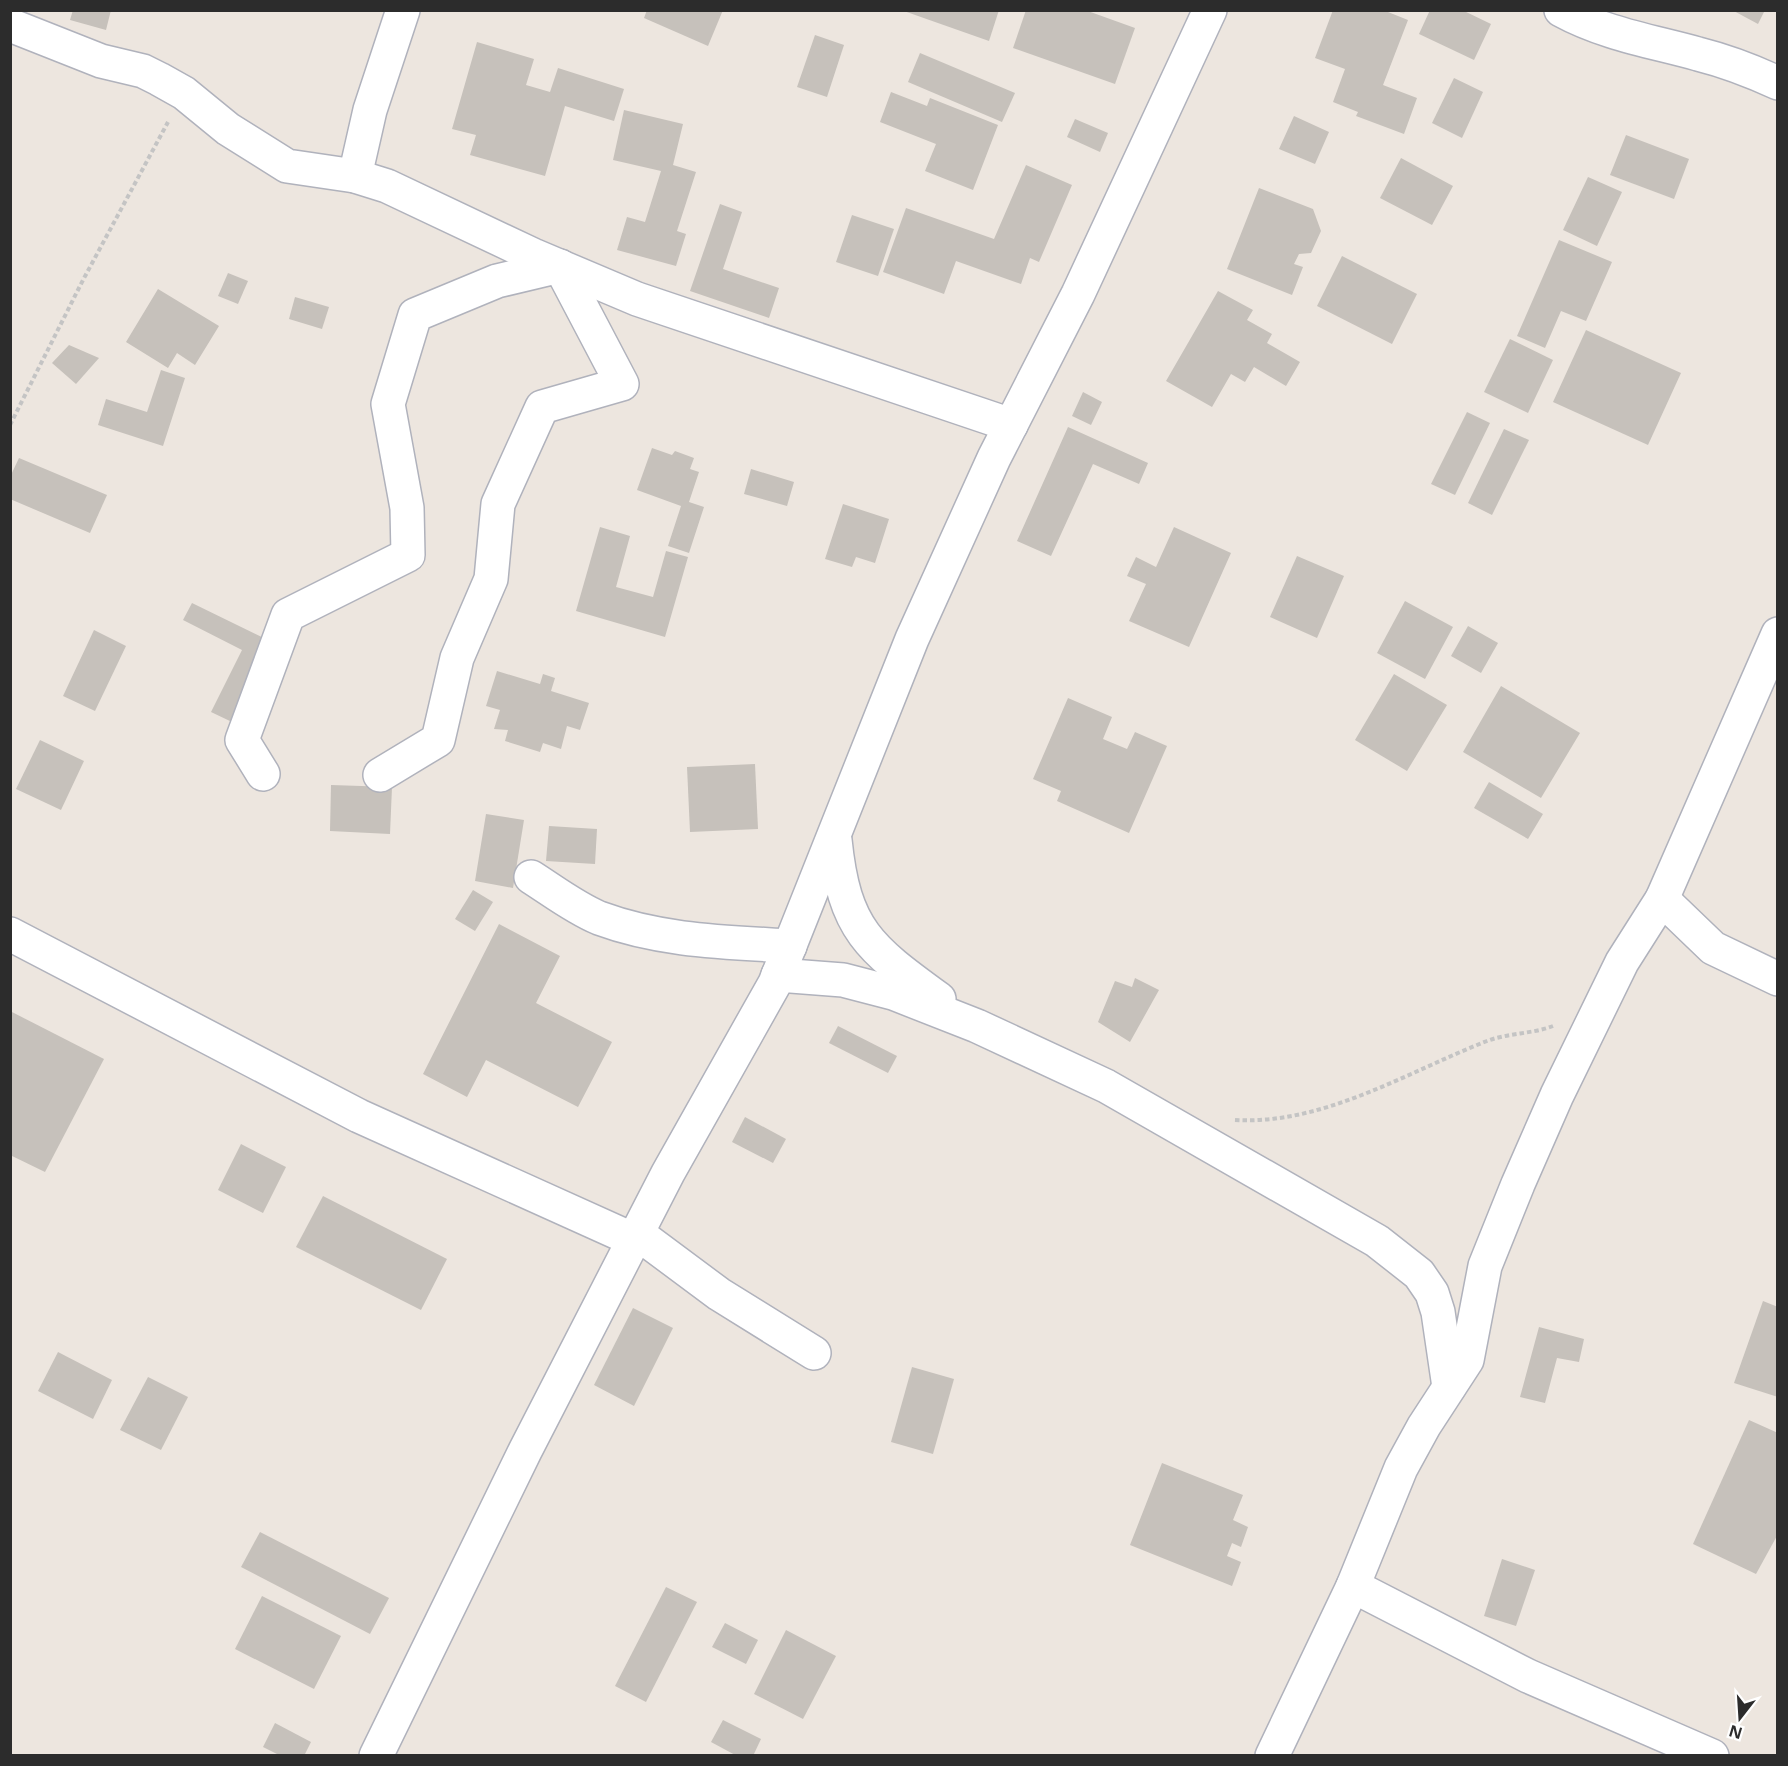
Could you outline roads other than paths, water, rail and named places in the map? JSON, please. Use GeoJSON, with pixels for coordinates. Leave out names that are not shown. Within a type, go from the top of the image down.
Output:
{"type":"FeatureCollection","features":[{"type":"Feature","properties":{"kind":"street"},"geometry":{"type":"LineString","coordinates":[[354,176],[370,110],[403,10]]}},
{"type":"Feature","properties":{"kind":"street"},"geometry":{"type":"LineString","coordinates":[[376,1755],[525,1451],[635,1237],[784,961],[912,639],[1011,425],[1078,294],[1210,10]]}},
{"type":"Feature","properties":{"kind":"street"},"geometry":{"type":"LineString","coordinates":[[1561,10],[1612,21],[1778,82]]}},
{"type":"Feature","properties":{"kind":"street"},"geometry":{"type":"LineString","coordinates":[[10,25],[101,61],[143,71],[184,93],[228,129],[287,166],[354,176],[387,186],[637,299],[1011,425]]}},
{"type":"Feature","properties":{"kind":"street"},"geometry":{"type":"LineString","coordinates":[[263,774],[242,740],[288,615],[408,555],[407,508],[388,404],[415,315],[497,281],[560,266]]}},
{"type":"Feature","properties":{"kind":"street"},"geometry":{"type":"LineString","coordinates":[[380,775],[438,740],[457,658],[491,579],[498,504],[542,407],[622,384],[560,266]]}},
{"type":"Feature","properties":{"kind":"street"},"geometry":{"type":"LineString","coordinates":[[1272,1755],[1353,1586],[1401,1468],[1467,1360],[1485,1266],[1518,1184],[1557,1095],[1622,962],[1662,899],[1778,634]]}},
{"type":"Feature","properties":{"kind":"street"},"geometry":{"type":"LineString","coordinates":[[834,835],[839,881],[848,905],[872,947],[894,966],[977,1026]]}},
{"type":"Feature","properties":{"kind":"street"},"geometry":{"type":"LineString","coordinates":[[531,877],[598,917],[652,934],[701,942],[784,961],[893,993],[977,1026],[1106,1086],[1377,1241],[1419,1274],[1432,1293],[1438,1312],[1449,1387]]}},
{"type":"Feature","properties":{"kind":"street"},"geometry":{"type":"LineString","coordinates":[[1662,899],[1713,948],[1778,979]]}},
{"type":"Feature","properties":{"kind":"street"},"geometry":{"type":"LineString","coordinates":[[10,934],[359,1116],[635,1237],[719,1294],[814,1353]]}},
{"type":"Feature","properties":{"kind":"street"},"geometry":{"type":"LineString","coordinates":[[1353,1586],[1528,1676],[1712,1755]]}}]}
